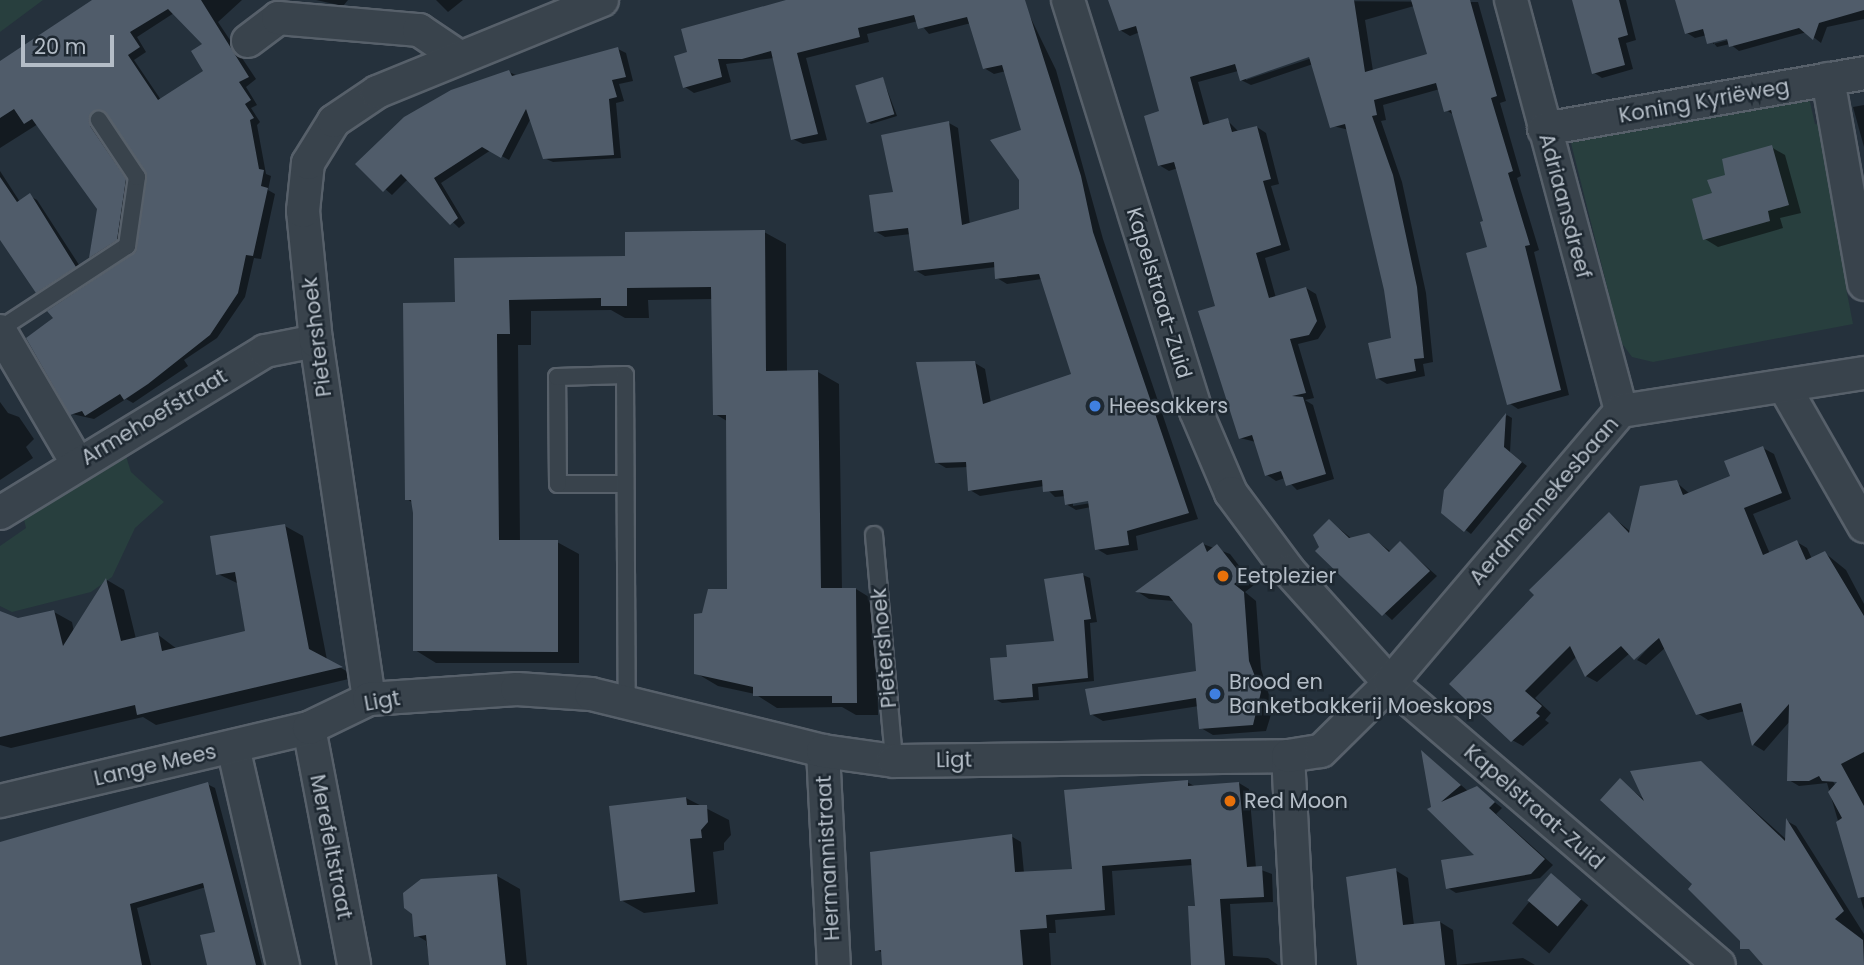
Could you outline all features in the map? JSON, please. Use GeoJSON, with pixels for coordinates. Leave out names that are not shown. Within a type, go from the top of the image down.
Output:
{"type":"FeatureCollection","features":[{"type":"Feature","properties":{"kind":"street","name":"Pietershoek"},"geometry":{"type":"LineString","coordinates":[[369,699],[316,341],[303,211],[308,163],[334,121],[377,92],[602,0]]}},
{"type":"Feature","properties":{"kind":"street","name":"Kapelstraat-Zuid"},"geometry":{"type":"LineString","coordinates":[[1068,0],[1196,411],[1231,494],[1289,571],[1390,683],[1719,965]]}},
{"type":"Feature","properties":{"kind":"street","name":"Adriaansdreef"},"geometry":{"type":"LineString","coordinates":[[1511,0],[1621,411]]}},
{"type":"Feature","properties":{"kind":"street"},"geometry":{"type":"LineString","coordinates":[[248,41],[278,18],[419,30],[459,57]]}},
{"type":"Feature","properties":{"kind":"street","name":"Koning Kyriëweg"},"geometry":{"type":"LineString","coordinates":[[1544,129],[1864,73]]}},
{"type":"Feature","properties":{"kind":"street"},"geometry":{"type":"LineString","coordinates":[[1828,79],[1864,284]]}},
{"type":"Feature","properties":{"kind":"street"},"geometry":{"type":"LineString","coordinates":[[0,330],[77,463]]}},
{"type":"Feature","properties":{"kind":"street","name":"Armehoefstraat"},"geometry":{"type":"LineString","coordinates":[[0,513],[77,463],[265,351],[316,341]]}},
{"type":"Feature","properties":{"kind":"street","name":"Aerdmennekesbaan"},"geometry":{"type":"LineString","coordinates":[[1288,756],[1321,751],[1390,683],[1621,411],[1785,388],[1864,373]]}},
{"type":"Feature","properties":{"kind":"street"},"geometry":{"type":"LineString","coordinates":[[1785,388],[1864,526]]}},
{"type":"Feature","properties":{"kind":"street","name":"Ligt"},"geometry":{"type":"LineString","coordinates":[[309,728],[369,699],[517,689],[591,694],[823,751],[894,761],[1288,756]]}},
{"type":"Feature","properties":{"kind":"street","name":"Lange Mees"},"geometry":{"type":"LineString","coordinates":[[0,801],[309,728]]}},
{"type":"Feature","properties":{"kind":"street","name":"Merefeltstraat"},"geometry":{"type":"LineString","coordinates":[[309,728],[354,965]]}},
{"type":"Feature","properties":{"kind":"street"},"geometry":{"type":"LineString","coordinates":[[233,747],[283,965]]}},
{"type":"Feature","properties":{"kind":"street","name":"Hermannistraat"},"geometry":{"type":"LineString","coordinates":[[823,751],[834,965]]}},
{"type":"Feature","properties":{"kind":"street"},"geometry":{"type":"LineString","coordinates":[[1288,756],[1299,965]]}},
{"type":"Feature","properties":{"kind":"lane"},"geometry":{"type":"LineString","coordinates":[[0,330],[127,246],[137,177],[99,120]]}},
{"type":"Feature","properties":{"kind":"lane"},"geometry":{"type":"LineString","coordinates":[[625,484],[558,484],[557,377],[625,375],[626,704]]}},
{"type":"Feature","properties":{"kind":"lane","name":"Pietershoek"},"geometry":{"type":"LineString","coordinates":[[874,535],[894,761]]}},
{"type":"Feature","properties":{"kind":"green space"},"geometry":{"type":"Polygon","coordinates":[[[0,0],[43,0],[0,32],[0,0]]]}},
{"type":"Feature","properties":{"kind":"green space"},"geometry":{"type":"Polygon","coordinates":[[[1809,98],[1815,124],[1828,127],[1855,273],[1846,288],[1853,324],[1653,362],[1632,357],[1621,342],[1570,139],[1809,98]]]}},
{"type":"Feature","properties":{"kind":"green space"},"geometry":{"type":"Polygon","coordinates":[[[125,453],[131,472],[164,502],[135,528],[112,577],[91,592],[12,612],[0,606],[0,546],[26,528],[20,502],[125,453]]]}},
{"type":"Feature","properties":{"kind":"building"},"geometry":{"type":"Polygon","coordinates":[[[92,0],[201,0],[249,77],[239,82],[251,100],[245,104],[254,118],[250,120],[259,169],[264,170],[261,186],[268,188],[253,256],[246,255],[238,293],[210,335],[124,400],[120,394],[85,416],[82,411],[70,415],[26,338],[53,318],[47,311],[136,252],[146,172],[107,114],[93,112],[90,126],[126,179],[117,240],[89,258],[97,209],[32,119],[24,124],[14,109],[0,118],[0,61],[92,0]],[[168,9],[130,32],[140,47],[128,55],[158,100],[203,71],[191,51],[202,44],[168,9]]]}},
{"type":"Feature","properties":{"kind":"building"},"geometry":{"type":"Polygon","coordinates":[[[786,0],[1025,0],[1081,176],[1093,232],[1189,513],[1127,531],[1129,545],[1095,550],[1088,501],[1065,505],[1063,490],[1043,492],[1042,480],[968,491],[966,462],[935,463],[916,362],[975,361],[983,404],[1071,374],[1039,274],[995,279],[994,262],[914,271],[908,228],[874,232],[869,195],[893,192],[881,135],[949,121],[962,225],[1019,209],[1019,180],[990,140],[1021,130],[1002,65],[983,69],[967,17],[918,29],[914,15],[858,28],[860,37],[797,53],[818,134],[791,140],[771,51],[742,59],[718,59],[722,77],[683,88],[674,56],[687,52],[681,29],[786,0]]]}},
{"type":"Feature","properties":{"kind":"building"},"geometry":{"type":"Polygon","coordinates":[[[1108,0],[1354,0],[1365,72],[1427,54],[1411,0],[1470,0],[1497,96],[1491,98],[1513,171],[1508,173],[1530,245],[1525,246],[1561,390],[1507,405],[1466,253],[1487,247],[1480,222],[1483,221],[1451,110],[1444,112],[1436,83],[1374,100],[1377,115],[1372,116],[1393,175],[1417,287],[1424,358],[1414,359],[1416,371],[1376,379],[1368,343],[1391,338],[1384,290],[1345,124],[1330,128],[1309,57],[1240,81],[1235,64],[1190,77],[1203,125],[1228,118],[1232,132],[1257,126],[1271,179],[1263,181],[1281,245],[1256,253],[1269,298],[1306,287],[1317,321],[1309,335],[1290,339],[1306,393],[1292,396],[1303,397],[1326,474],[1286,486],[1281,471],[1265,476],[1252,435],[1239,439],[1198,311],[1215,306],[1174,162],[1158,166],[1144,116],[1159,111],[1136,26],[1119,31],[1108,0]]]}},
{"type":"Feature","properties":{"kind":"building"},"geometry":{"type":"Polygon","coordinates":[[[1572,0],[1619,0],[1628,35],[1618,38],[1625,65],[1592,74],[1572,0]]]}},
{"type":"Feature","properties":{"kind":"building"},"geometry":{"type":"Polygon","coordinates":[[[1675,0],[1864,0],[1864,10],[1819,23],[1813,40],[1799,28],[1729,47],[1727,39],[1707,44],[1703,29],[1685,34],[1675,0]]]}},
{"type":"Feature","properties":{"kind":"building"},"geometry":{"type":"Polygon","coordinates":[[[618,47],[626,77],[612,80],[617,97],[609,99],[614,155],[543,159],[526,109],[501,158],[482,147],[434,178],[458,218],[450,225],[401,174],[383,192],[355,164],[404,117],[451,90],[509,70],[512,76],[618,47]]]}},
{"type":"Feature","properties":{"kind":"building"},"geometry":{"type":"Polygon","coordinates":[[[883,77],[894,114],[867,123],[855,85],[883,77]]]}},
{"type":"Feature","properties":{"kind":"building"},"geometry":{"type":"Polygon","coordinates":[[[1772,145],[1789,205],[1768,211],[1770,221],[1703,240],[1692,199],[1712,193],[1707,180],[1725,175],[1722,159],[1772,145]]]}},
{"type":"Feature","properties":{"kind":"building"},"geometry":{"type":"Polygon","coordinates":[[[0,177],[17,202],[30,193],[76,267],[36,293],[0,240],[0,177]]]}},
{"type":"Feature","properties":{"kind":"building"},"geometry":{"type":"Polygon","coordinates":[[[765,230],[766,371],[818,370],[821,588],[856,588],[857,703],[832,703],[832,696],[753,696],[753,687],[694,674],[694,614],[702,613],[708,589],[727,589],[726,415],[713,415],[711,287],[627,288],[627,306],[601,306],[601,298],[509,300],[510,334],[497,334],[499,540],[558,540],[558,652],[413,651],[413,513],[411,500],[405,500],[403,303],[455,302],[454,258],[625,256],[625,232],[765,230]]]}},
{"type":"Feature","properties":{"kind":"building"},"geometry":{"type":"Polygon","coordinates":[[[1506,413],[1504,447],[1522,462],[1464,532],[1441,513],[1444,490],[1506,413]]]}},
{"type":"Feature","properties":{"kind":"building"},"geometry":{"type":"Polygon","coordinates":[[[1763,446],[1782,493],[1744,508],[1763,555],[1797,540],[1806,560],[1825,551],[1864,616],[1864,752],[1841,764],[1864,806],[1864,897],[1858,898],[1836,822],[1842,818],[1828,792],[1837,782],[1822,781],[1819,776],[1809,781],[1787,781],[1789,704],[1752,746],[1741,703],[1696,715],[1659,638],[1634,660],[1621,646],[1585,677],[1570,646],[1525,691],[1542,706],[1536,713],[1540,716],[1511,742],[1449,684],[1534,595],[1529,590],[1609,512],[1629,533],[1640,486],[1677,480],[1683,495],[1730,476],[1724,461],[1763,446]]]}},
{"type":"Feature","properties":{"kind":"building"},"geometry":{"type":"Polygon","coordinates":[[[1329,519],[1349,538],[1369,533],[1389,552],[1400,541],[1430,571],[1382,616],[1315,551],[1319,547],[1313,535],[1329,519]]]}},
{"type":"Feature","properties":{"kind":"building"},"geometry":{"type":"Polygon","coordinates":[[[285,524],[309,649],[343,667],[137,715],[135,705],[0,737],[0,611],[18,618],[54,610],[63,646],[106,578],[121,641],[158,632],[162,651],[245,631],[235,572],[216,575],[210,536],[285,524]]]}},
{"type":"Feature","properties":{"kind":"building"},"geometry":{"type":"Polygon","coordinates":[[[1203,542],[1207,552],[1217,544],[1243,577],[1234,584],[1244,592],[1249,661],[1261,692],[1253,725],[1199,729],[1196,698],[1090,715],[1085,689],[1196,671],[1192,624],[1169,596],[1135,592],[1203,542]]]}},
{"type":"Feature","properties":{"kind":"building"},"geometry":{"type":"Polygon","coordinates":[[[1083,573],[1091,619],[1084,620],[1088,678],[1032,684],[1033,697],[994,700],[990,658],[1007,657],[1006,645],[1054,641],[1044,579],[1083,573]]]}},
{"type":"Feature","properties":{"kind":"building"},"geometry":{"type":"Polygon","coordinates":[[[1421,750],[1461,785],[1441,802],[1477,786],[1495,802],[1489,808],[1545,859],[1531,874],[1446,889],[1441,860],[1474,855],[1427,809],[1431,807],[1421,750]]]}},
{"type":"Feature","properties":{"kind":"building"},"geometry":{"type":"Polygon","coordinates":[[[1701,761],[1785,841],[1786,818],[1844,911],[1835,919],[1863,940],[1864,965],[1763,965],[1749,949],[1740,949],[1740,941],[1688,889],[1692,884],[1600,800],[1620,778],[1644,801],[1630,771],[1701,761]]]}},
{"type":"Feature","properties":{"kind":"building"},"geometry":{"type":"Polygon","coordinates":[[[1188,780],[1188,786],[1239,782],[1247,867],[1262,866],[1264,897],[1220,899],[1225,965],[1191,965],[1188,906],[1195,906],[1191,859],[1102,866],[1105,910],[1046,915],[1047,928],[1020,930],[1023,965],[882,965],[881,950],[875,951],[870,852],[1012,834],[1015,872],[1072,869],[1064,790],[1188,780]]]}},
{"type":"Feature","properties":{"kind":"building"},"geometry":{"type":"Polygon","coordinates":[[[208,782],[256,965],[207,965],[200,935],[215,932],[203,883],[130,904],[142,965],[0,965],[0,842],[208,782]]]}},
{"type":"Feature","properties":{"kind":"building"},"geometry":{"type":"Polygon","coordinates":[[[686,797],[687,805],[707,805],[708,822],[701,830],[702,838],[690,839],[695,892],[620,901],[609,806],[686,797]]]}},
{"type":"Feature","properties":{"kind":"building"},"geometry":{"type":"Polygon","coordinates":[[[1396,868],[1403,925],[1440,921],[1445,965],[1357,965],[1346,877],[1396,868]]]}},
{"type":"Feature","properties":{"kind":"building"},"geometry":{"type":"Polygon","coordinates":[[[1551,873],[1581,899],[1558,926],[1527,900],[1551,873]]]}},
{"type":"Feature","properties":{"kind":"building"},"geometry":{"type":"Polygon","coordinates":[[[497,874],[506,965],[429,965],[426,935],[414,937],[412,914],[404,908],[403,893],[421,879],[497,874]]]}},
{"type":"Feature","properties":{"kind":"place","name":"Heesakkers"},"geometry":{"type":"Point","coordinates":[1095,406]}},
{"type":"Feature","properties":{"kind":"place","name":"Eetplezier"},"geometry":{"type":"Point","coordinates":[1223,576]}},
{"type":"Feature","properties":{"kind":"place","name":"Brood en Banketbakkerij Moeskops"},"geometry":{"type":"Point","coordinates":[1215,694]}},
{"type":"Feature","properties":{"kind":"place","name":"Red Moon"},"geometry":{"type":"Point","coordinates":[1230,801]}}]}
